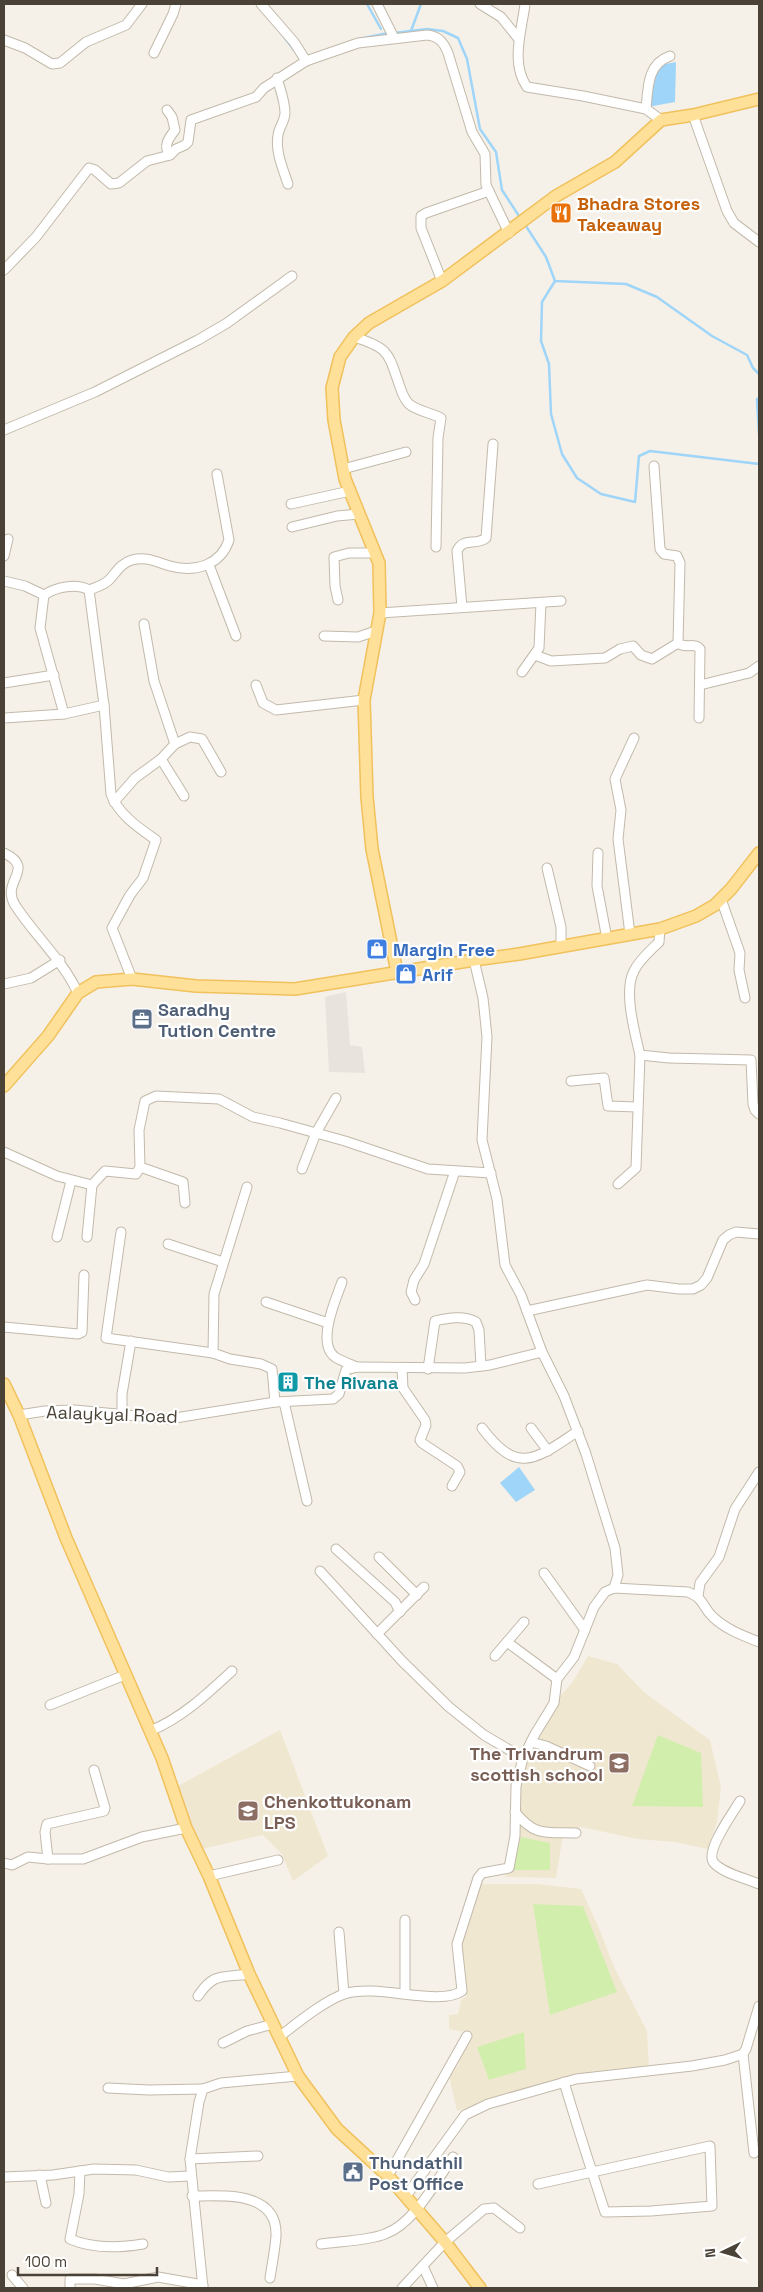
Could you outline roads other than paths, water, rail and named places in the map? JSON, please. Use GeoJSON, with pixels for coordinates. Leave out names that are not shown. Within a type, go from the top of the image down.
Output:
{"type":"FeatureCollection","features":[{"type":"Feature","properties":{"kind":"main road"},"geometry":{"type":"LineString","coordinates":[[397,972],[368,822],[364,700],[380,612],[379,563],[343,469],[334,420],[332,388],[340,357],[354,337],[369,323],[442,281],[509,233],[556,196],[615,162],[661,120],[693,115],[759,99]]}},
{"type":"Feature","properties":{"kind":"main road"},"geometry":{"type":"LineString","coordinates":[[4,1086],[48,1036],[78,993],[96,982],[132,978],[196,986],[295,989],[607,939],[660,928],[696,916],[721,899],[731,889],[759,853]]}},
{"type":"Feature","properties":{"kind":"main road"},"geometry":{"type":"LineString","coordinates":[[5,1390],[19,1415],[52,1503],[162,1758],[186,1828],[209,1876],[249,1974],[298,2076],[338,2129],[388,2176],[406,2196],[445,2242],[480,2288]]}},
{"type":"Feature","properties":{"kind":"street"},"geometry":{"type":"LineString","coordinates":[[4,40],[25,48],[52,64],[60,63],[86,42],[126,25],[142,4]]}},
{"type":"Feature","properties":{"kind":"street"},"geometry":{"type":"LineString","coordinates":[[154,54],[176,4]]}},
{"type":"Feature","properties":{"kind":"street"},"geometry":{"type":"LineString","coordinates":[[261,4],[303,57]]}},
{"type":"Feature","properties":{"kind":"street"},"geometry":{"type":"LineString","coordinates":[[377,4],[393,35]]}},
{"type":"Feature","properties":{"kind":"street"},"geometry":{"type":"LineString","coordinates":[[480,4],[501,17],[518,38]]}},
{"type":"Feature","properties":{"kind":"street"},"geometry":{"type":"LineString","coordinates":[[525,4],[518,38],[520,65],[523,81],[527,87],[646,109],[661,120]]}},
{"type":"Feature","properties":{"kind":"street"},"geometry":{"type":"LineString","coordinates":[[4,270],[36,237],[86,170],[91,167],[106,182],[115,185],[147,162],[170,156],[188,142],[191,120],[256,97],[264,88],[303,57],[393,35],[434,36],[444,42],[472,132],[485,154],[486,185],[509,233]]}},
{"type":"Feature","properties":{"kind":"street"},"geometry":{"type":"LineString","coordinates":[[646,109],[650,73],[660,59],[670,56]]}},
{"type":"Feature","properties":{"kind":"street"},"geometry":{"type":"LineString","coordinates":[[277,78],[284,101],[285,115],[278,135],[278,148],[281,165],[288,184]]}},
{"type":"Feature","properties":{"kind":"street"},"geometry":{"type":"LineString","coordinates":[[168,110],[172,117],[174,130],[166,144],[166,150],[170,156]]}},
{"type":"Feature","properties":{"kind":"street"},"geometry":{"type":"LineString","coordinates":[[693,115],[726,211],[734,223],[758,240]]}},
{"type":"Feature","properties":{"kind":"street"},"geometry":{"type":"LineString","coordinates":[[442,281],[421,228],[421,216],[426,212],[489,191]]}},
{"type":"Feature","properties":{"kind":"street"},"geometry":{"type":"LineString","coordinates":[[4,430],[95,392],[198,340],[227,323],[292,276]]}},
{"type":"Feature","properties":{"kind":"street"},"geometry":{"type":"LineString","coordinates":[[354,337],[375,343],[384,349],[392,362],[404,396],[410,404],[441,418],[438,438],[436,547]]}},
{"type":"Feature","properties":{"kind":"street"},"geometry":{"type":"LineString","coordinates":[[462,607],[457,551],[460,545],[465,542],[483,541],[486,538],[493,444]]}},
{"type":"Feature","properties":{"kind":"street"},"geometry":{"type":"LineString","coordinates":[[343,469],[406,452]]}},
{"type":"Feature","properties":{"kind":"street"},"geometry":{"type":"LineString","coordinates":[[654,466],[660,549],[664,554],[677,556],[680,563],[678,643]]}},
{"type":"Feature","properties":{"kind":"street"},"geometry":{"type":"LineString","coordinates":[[64,714],[40,628],[44,595],[52,589],[81,586],[89,590],[104,584],[120,566],[130,560],[154,559],[170,566],[188,568],[209,565],[219,559],[226,550],[229,540],[217,474]]}},
{"type":"Feature","properties":{"kind":"street"},"geometry":{"type":"LineString","coordinates":[[290,504],[350,491]]}},
{"type":"Feature","properties":{"kind":"street"},"geometry":{"type":"LineString","coordinates":[[292,527],[337,516],[359,514]]}},
{"type":"Feature","properties":{"kind":"street"},"geometry":{"type":"LineString","coordinates":[[4,556],[8,539]]}},
{"type":"Feature","properties":{"kind":"street"},"geometry":{"type":"LineString","coordinates":[[338,600],[334,586],[334,557],[349,554],[375,553]]}},
{"type":"Feature","properties":{"kind":"street"},"geometry":{"type":"LineString","coordinates":[[209,565],[236,636]]}},
{"type":"Feature","properties":{"kind":"street"},"geometry":{"type":"LineString","coordinates":[[4,581],[25,586],[44,595]]}},
{"type":"Feature","properties":{"kind":"street"},"geometry":{"type":"LineString","coordinates":[[89,590],[104,705],[110,784],[114,802],[138,827],[156,840],[144,878],[130,895],[112,928],[132,978]]}},
{"type":"Feature","properties":{"kind":"street"},"geometry":{"type":"LineString","coordinates":[[380,612],[561,601]]}},
{"type":"Feature","properties":{"kind":"street"},"geometry":{"type":"LineString","coordinates":[[522,672],[536,655],[540,641],[542,603]]}},
{"type":"Feature","properties":{"kind":"street"},"geometry":{"type":"LineString","coordinates":[[144,624],[154,681],[175,744]]}},
{"type":"Feature","properties":{"kind":"street"},"geometry":{"type":"LineString","coordinates":[[324,636],[358,637],[376,631]]}},
{"type":"Feature","properties":{"kind":"street"},"geometry":{"type":"LineString","coordinates":[[536,655],[550,661],[605,658],[620,649],[633,646],[641,655],[652,659],[678,643]]}},
{"type":"Feature","properties":{"kind":"street"},"geometry":{"type":"LineString","coordinates":[[678,643],[683,646],[696,646],[700,649],[699,718]]}},
{"type":"Feature","properties":{"kind":"street"},"geometry":{"type":"LineString","coordinates":[[700,685],[749,673],[759,666]]}},
{"type":"Feature","properties":{"kind":"street"},"geometry":{"type":"LineString","coordinates":[[4,683],[54,675]]}},
{"type":"Feature","properties":{"kind":"street"},"geometry":{"type":"LineString","coordinates":[[256,685],[264,703],[276,710],[364,700]]}},
{"type":"Feature","properties":{"kind":"street"},"geometry":{"type":"LineString","coordinates":[[4,718],[64,714],[104,705]]}},
{"type":"Feature","properties":{"kind":"street"},"geometry":{"type":"LineString","coordinates":[[114,802],[134,778],[161,759],[175,744],[190,737],[202,739],[221,772]]}},
{"type":"Feature","properties":{"kind":"street"},"geometry":{"type":"LineString","coordinates":[[630,934],[618,839],[621,810],[615,779],[634,738]]}},
{"type":"Feature","properties":{"kind":"street"},"geometry":{"type":"LineString","coordinates":[[161,759],[184,796]]}},
{"type":"Feature","properties":{"kind":"street"},"geometry":{"type":"LineString","coordinates":[[4,853],[15,858],[19,865],[18,872],[11,886],[14,904],[60,960],[78,993]]}},
{"type":"Feature","properties":{"kind":"street"},"geometry":{"type":"LineString","coordinates":[[598,853],[597,886],[607,939]]}},
{"type":"Feature","properties":{"kind":"street"},"geometry":{"type":"LineString","coordinates":[[547,868],[561,928],[561,947]]}},
{"type":"Feature","properties":{"kind":"street"},"geometry":{"type":"LineString","coordinates":[[721,899],[740,953],[739,970],[745,998]]}},
{"type":"Feature","properties":{"kind":"street"},"geometry":{"type":"LineString","coordinates":[[618,1184],[636,1168],[640,1055],[629,988],[633,972],[640,961],[659,942],[660,928]]}},
{"type":"Feature","properties":{"kind":"street"},"geometry":{"type":"LineString","coordinates":[[4,984],[31,978],[60,960]]}},
{"type":"Feature","properties":{"kind":"street"},"geometry":{"type":"LineString","coordinates":[[474,960],[483,998],[487,1037],[482,1140],[497,1199],[505,1265],[521,1294],[542,1352],[578,1431],[615,1548],[618,1575],[614,1588]]}},
{"type":"Feature","properties":{"kind":"street"},"geometry":{"type":"LineString","coordinates":[[640,1055],[669,1058],[747,1058],[756,1063],[753,1104],[759,1114]]}},
{"type":"Feature","properties":{"kind":"street"},"geometry":{"type":"LineString","coordinates":[[571,1081],[604,1078],[608,1106],[637,1107]]}},
{"type":"Feature","properties":{"kind":"street"},"geometry":{"type":"LineString","coordinates":[[87,1237],[92,1185],[105,1171],[136,1174],[140,1167],[139,1151],[142,1113],[145,1101],[156,1096],[219,1099],[252,1117],[316,1133],[428,1169],[490,1173]]}},
{"type":"Feature","properties":{"kind":"street"},"geometry":{"type":"LineString","coordinates":[[302,1169],[316,1133],[336,1098]]}},
{"type":"Feature","properties":{"kind":"street"},"geometry":{"type":"LineString","coordinates":[[4,1152],[71,1181],[92,1185]]}},
{"type":"Feature","properties":{"kind":"street"},"geometry":{"type":"LineString","coordinates":[[140,1167],[183,1182],[184,1203]]}},
{"type":"Feature","properties":{"kind":"street"},"geometry":{"type":"LineString","coordinates":[[416,1300],[412,1292],[414,1280],[424,1264],[455,1171]]}},
{"type":"Feature","properties":{"kind":"street"},"geometry":{"type":"LineString","coordinates":[[57,1237],[71,1181]]}},
{"type":"Feature","properties":{"kind":"street"},"geometry":{"type":"LineString","coordinates":[[213,1353],[214,1294],[247,1187]]}},
{"type":"Feature","properties":{"kind":"street"},"geometry":{"type":"LineString","coordinates":[[121,1232],[106,1338],[213,1353],[230,1359],[261,1364],[272,1369],[307,1501]]}},
{"type":"Feature","properties":{"kind":"street"},"geometry":{"type":"LineString","coordinates":[[527,1311],[576,1302],[647,1285],[693,1289],[701,1285],[707,1278],[723,1240],[728,1235],[736,1232],[759,1234]]}},
{"type":"Feature","properties":{"kind":"street"},"geometry":{"type":"LineString","coordinates":[[168,1244],[223,1262]]}},
{"type":"Feature","properties":{"kind":"street"},"geometry":{"type":"LineString","coordinates":[[4,1327],[78,1334],[82,1332],[84,1275]]}},
{"type":"Feature","properties":{"kind":"street"},"geometry":{"type":"LineString","coordinates":[[342,1282],[328,1323],[328,1344],[334,1356],[346,1366],[428,1369],[481,1366],[542,1352]]}},
{"type":"Feature","properties":{"kind":"street"},"geometry":{"type":"LineString","coordinates":[[266,1302],[328,1323]]}},
{"type":"Feature","properties":{"kind":"street"},"geometry":{"type":"LineString","coordinates":[[428,1369],[435,1321],[447,1318],[468,1318],[476,1322],[479,1330],[481,1366]]}},
{"type":"Feature","properties":{"kind":"street"},"geometry":{"type":"LineString","coordinates":[[122,1415],[122,1394],[131,1341]]}},
{"type":"Feature","properties":{"kind":"street","name":"Aalaykyal Road"},"geometry":{"type":"LineString","coordinates":[[19,1415],[45,1411],[75,1410],[169,1419],[280,1402],[333,1399],[339,1394],[346,1366]]}},
{"type":"Feature","properties":{"kind":"street"},"geometry":{"type":"LineString","coordinates":[[402,1368],[403,1388],[426,1420],[426,1426],[420,1440],[457,1466],[460,1472],[452,1486]]}},
{"type":"Feature","properties":{"kind":"street"},"geometry":{"type":"LineString","coordinates":[[482,1428],[500,1449],[517,1457],[534,1458],[578,1431]]}},
{"type":"Feature","properties":{"kind":"street"},"geometry":{"type":"LineString","coordinates":[[531,1428],[548,1451]]}},
{"type":"Feature","properties":{"kind":"street"},"geometry":{"type":"LineString","coordinates":[[759,1472],[735,1508],[719,1557],[700,1583],[698,1596],[711,1616],[722,1625],[759,1642]]}},
{"type":"Feature","properties":{"kind":"street"},"geometry":{"type":"LineString","coordinates":[[336,1550],[395,1602],[400,1612]]}},
{"type":"Feature","properties":{"kind":"street"},"geometry":{"type":"LineString","coordinates":[[379,1557],[417,1596]]}},
{"type":"Feature","properties":{"kind":"street"},"geometry":{"type":"LineString","coordinates":[[320,1571],[377,1634],[449,1707],[484,1736],[523,1758]]}},
{"type":"Feature","properties":{"kind":"street"},"geometry":{"type":"LineString","coordinates":[[544,1573],[585,1630]]}},
{"type":"Feature","properties":{"kind":"street"},"geometry":{"type":"LineString","coordinates":[[377,1634],[424,1587]]}},
{"type":"Feature","properties":{"kind":"street"},"geometry":{"type":"LineString","coordinates":[[279,2037],[310,2014],[344,1994],[370,1991],[405,1992],[439,1998],[457,1995],[462,1991],[456,1944],[478,1878],[487,1872],[509,1868],[515,1836],[516,1786],[523,1758],[554,1704],[557,1679],[574,1657],[594,1607],[605,1592],[614,1588],[674,1590],[698,1596]]}},
{"type":"Feature","properties":{"kind":"street"},"geometry":{"type":"LineString","coordinates":[[495,1656],[524,1622]]}},
{"type":"Feature","properties":{"kind":"street"},"geometry":{"type":"LineString","coordinates":[[507,1642],[557,1679]]}},
{"type":"Feature","properties":{"kind":"street"},"geometry":{"type":"LineString","coordinates":[[150,1731],[163,1726],[188,1710],[232,1671]]}},
{"type":"Feature","properties":{"kind":"street"},"geometry":{"type":"LineString","coordinates":[[50,1705],[126,1675]]}},
{"type":"Feature","properties":{"kind":"street"},"geometry":{"type":"LineString","coordinates":[[531,1742],[546,1746],[590,1766]]}},
{"type":"Feature","properties":{"kind":"street"},"geometry":{"type":"LineString","coordinates":[[48,1859],[45,1832],[47,1824],[100,1812],[106,1808],[94,1770]]}},
{"type":"Feature","properties":{"kind":"street"},"geometry":{"type":"LineString","coordinates":[[740,1801],[713,1846],[710,1856],[712,1861],[720,1868],[759,1884]]}},
{"type":"Feature","properties":{"kind":"street"},"geometry":{"type":"LineString","coordinates":[[515,1812],[526,1826],[535,1831],[576,1833]]}},
{"type":"Feature","properties":{"kind":"street"},"geometry":{"type":"LineString","coordinates":[[4,1863],[12,1865],[28,1857],[83,1859],[142,1837],[186,1828]]}},
{"type":"Feature","properties":{"kind":"street"},"geometry":{"type":"LineString","coordinates":[[209,1876],[278,1860]]}},
{"type":"Feature","properties":{"kind":"street"},"geometry":{"type":"LineString","coordinates":[[405,1920],[405,1992]]}},
{"type":"Feature","properties":{"kind":"street"},"geometry":{"type":"LineString","coordinates":[[339,1932],[344,1994]]}},
{"type":"Feature","properties":{"kind":"street"},"geometry":{"type":"LineString","coordinates":[[198,1996],[208,1982],[215,1978],[249,1974]]}},
{"type":"Feature","properties":{"kind":"street"},"geometry":{"type":"LineString","coordinates":[[754,2154],[743,2054],[759,2006]]}},
{"type":"Feature","properties":{"kind":"street"},"geometry":{"type":"LineString","coordinates":[[223,2043],[247,2031],[273,2024]]}},
{"type":"Feature","properties":{"kind":"street"},"geometry":{"type":"LineString","coordinates":[[388,2176],[467,2036]]}},
{"type":"Feature","properties":{"kind":"street"},"geometry":{"type":"LineString","coordinates":[[406,2196],[465,2115],[488,2104],[576,2079],[692,2066],[743,2054]]}},
{"type":"Feature","properties":{"kind":"street"},"geometry":{"type":"LineString","coordinates":[[108,2088],[203,2090],[221,2082],[298,2076]]}},
{"type":"Feature","properties":{"kind":"street"},"geometry":{"type":"LineString","coordinates":[[538,2184],[591,2170],[710,2146],[712,2206],[651,2211],[605,2212],[591,2170],[564,2082]]}},
{"type":"Feature","properties":{"kind":"street"},"geometry":{"type":"LineString","coordinates":[[70,2288],[70,2280],[78,2279],[95,2279],[124,2286],[158,2277],[203,2286],[192,2196],[190,2160],[199,2102],[203,2090]]}},
{"type":"Feature","properties":{"kind":"street"},"geometry":{"type":"LineString","coordinates":[[190,2160],[258,2156]]}},
{"type":"Feature","properties":{"kind":"street"},"geometry":{"type":"LineString","coordinates":[[321,2244],[385,2234],[400,2226],[416,2210],[453,2157]]}},
{"type":"Feature","properties":{"kind":"street"},"geometry":{"type":"LineString","coordinates":[[4,2177],[94,2169],[136,2170],[168,2177],[190,2176]]}},
{"type":"Feature","properties":{"kind":"street"},"geometry":{"type":"LineString","coordinates":[[80,2171],[79,2194],[70,2239],[85,2246],[123,2247],[144,2244]]}},
{"type":"Feature","properties":{"kind":"street"},"geometry":{"type":"LineString","coordinates":[[40,2175],[46,2203]]}},
{"type":"Feature","properties":{"kind":"street"},"geometry":{"type":"LineString","coordinates":[[192,2196],[249,2198],[265,2209],[271,2216],[276,2234],[270,2278]]}},
{"type":"Feature","properties":{"kind":"street"},"geometry":{"type":"LineString","coordinates":[[402,2288],[445,2242],[484,2209],[494,2208],[520,2228]]}},
{"type":"Feature","properties":{"kind":"street"},"geometry":{"type":"LineString","coordinates":[[423,2266],[433,2288]]}},
{"type":"Feature","properties":{"kind":"street"},"geometry":{"type":"LineString","coordinates":[[12,2275],[24,2288]]}},
{"type":"Feature","properties":{"kind":"water"},"geometry":{"type":"Polygon","coordinates":[[[676,62],[675,102],[648,107],[656,71],[660,65],[676,62]]]}},
{"type":"Feature","properties":{"kind":"water"},"geometry":{"type":"Polygon","coordinates":[[[519,1467],[535,1490],[516,1502],[500,1483],[519,1467]]]}},
{"type":"Feature","properties":{"kind":"waterway"},"geometry":{"type":"LineString","coordinates":[[367,4],[381,29]]}},
{"type":"Feature","properties":{"kind":"waterway"},"geometry":{"type":"LineString","coordinates":[[411,31],[421,4]]}},
{"type":"Feature","properties":{"kind":"waterway"},"geometry":{"type":"LineString","coordinates":[[394,33],[427,29],[443,31],[458,38],[467,59],[480,129],[496,152],[502,190],[521,219]]}},
{"type":"Feature","properties":{"kind":"waterway"},"geometry":{"type":"LineString","coordinates":[[281,33],[294,50]]}},
{"type":"Feature","properties":{"kind":"waterway"},"geometry":{"type":"LineString","coordinates":[[359,39],[388,33]]}},
{"type":"Feature","properties":{"kind":"waterway"},"geometry":{"type":"LineString","coordinates":[[524,223],[546,257],[555,281],[626,284],[657,297],[712,336],[747,355],[753,368],[759,374]]}},
{"type":"Feature","properties":{"kind":"waterway"},"geometry":{"type":"LineString","coordinates":[[555,281],[542,302],[541,341],[549,364],[551,414],[562,454],[577,478],[601,494],[635,502],[639,456],[650,451],[759,464]]}},
{"type":"Feature","properties":{"kind":"waterway"},"geometry":{"type":"LineString","coordinates":[[759,398],[757,399],[759,434]]}},
{"type":"Feature","properties":{"kind":"place","name":"Bhadra Stores Takeaway"},"geometry":{"type":"Point","coordinates":[561,213]}},
{"type":"Feature","properties":{"kind":"place","name":"Margin Free"},"geometry":{"type":"Point","coordinates":[377,949]}},
{"type":"Feature","properties":{"kind":"place","name":"Arif"},"geometry":{"type":"Point","coordinates":[406,974]}},
{"type":"Feature","properties":{"kind":"place","name":"Saradhy Tution Centre"},"geometry":{"type":"Point","coordinates":[142,1019]}},
{"type":"Feature","properties":{"kind":"place","name":"The Rivana"},"geometry":{"type":"Point","coordinates":[288,1382]}},
{"type":"Feature","properties":{"kind":"place","name":"The Trivandrum scottish school"},"geometry":{"type":"Point","coordinates":[619,1763]}},
{"type":"Feature","properties":{"kind":"place","name":"Chenkottukonam LPS"},"geometry":{"type":"Point","coordinates":[248,1811]}},
{"type":"Feature","properties":{"kind":"place","name":"Thundathil Post Office"},"geometry":{"type":"Point","coordinates":[353,2172]}}]}
